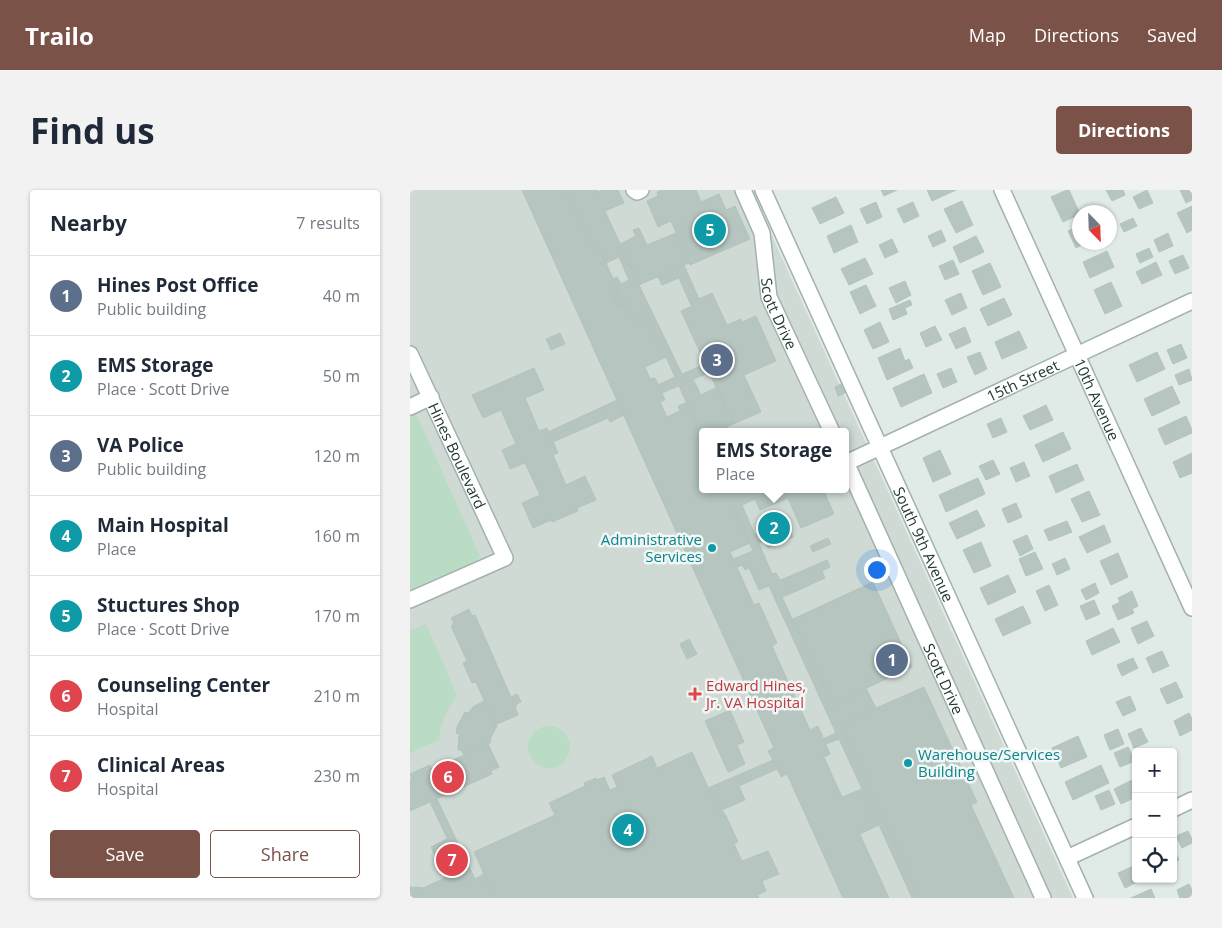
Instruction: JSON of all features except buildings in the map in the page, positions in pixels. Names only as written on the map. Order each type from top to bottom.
[{"type":"street","points":[[634,190],[637,192],[641,190]]},
{"type":"street","name":"Scott Drive","points":[[743,190],[762,233],[769,297],[830,428]]},
{"type":"street","name":"South 9th Avenue","points":[[763,190],[1085,898]]},
{"type":"street","name":"10th Avenue","points":[[1002,190],[1192,608]]},
{"type":"street","name":"15th Street","points":[[849,461],[1192,301]]},
{"type":"street","name":"Hines Boulevard","points":[[410,354],[505,558],[410,600]]},
{"type":"street","points":[[410,407],[431,397]]},
{"type":"street","name":"Scott Drive","points":[[849,469],[1043,898]]},
{"type":"street","points":[[1177,807],[1192,800]]},
{"type":"street","points":[[1067,858],[1132,828]]},
{"type":"shaded area","name":"Edward Hines, Jr. VA Hospital","points":[[410,190],[751,190],[1073,898],[410,898]]},
{"type":"green space","points":[[410,413],[415,414],[419,420],[480,556],[474,563],[410,592]]},
{"type":"green space","points":[[426,624],[457,695],[445,716],[439,740],[410,753],[410,631]]},
{"type":"green space","points":[[549,726],[564,732],[570,747],[564,762],[549,768],[534,762],[528,747],[534,732]]},
{"type":"place","name":"Stuctures Shop","points":[[710,230]]},
{"type":"place","name":"VA Police","points":[[717,360]]},
{"type":"place","name":"EMS Storage","points":[[774,528]]},
{"type":"place","name":"Administrative Services","points":[[712,548]]},
{"type":"place","name":"Hines Post Office","points":[[892,660]]},
{"type":"place","name":"Edward Hines, Jr. VA Hospital","points":[[695,694]]},
{"type":"place","name":"Warehouse/Services Building","points":[[908,763]]},
{"type":"place","name":"Counseling Center","points":[[448,777]]},
{"type":"place","name":"Main Hospital","points":[[628,830]]},
{"type":"place","name":"Clinical Areas","points":[[452,860]]}]
